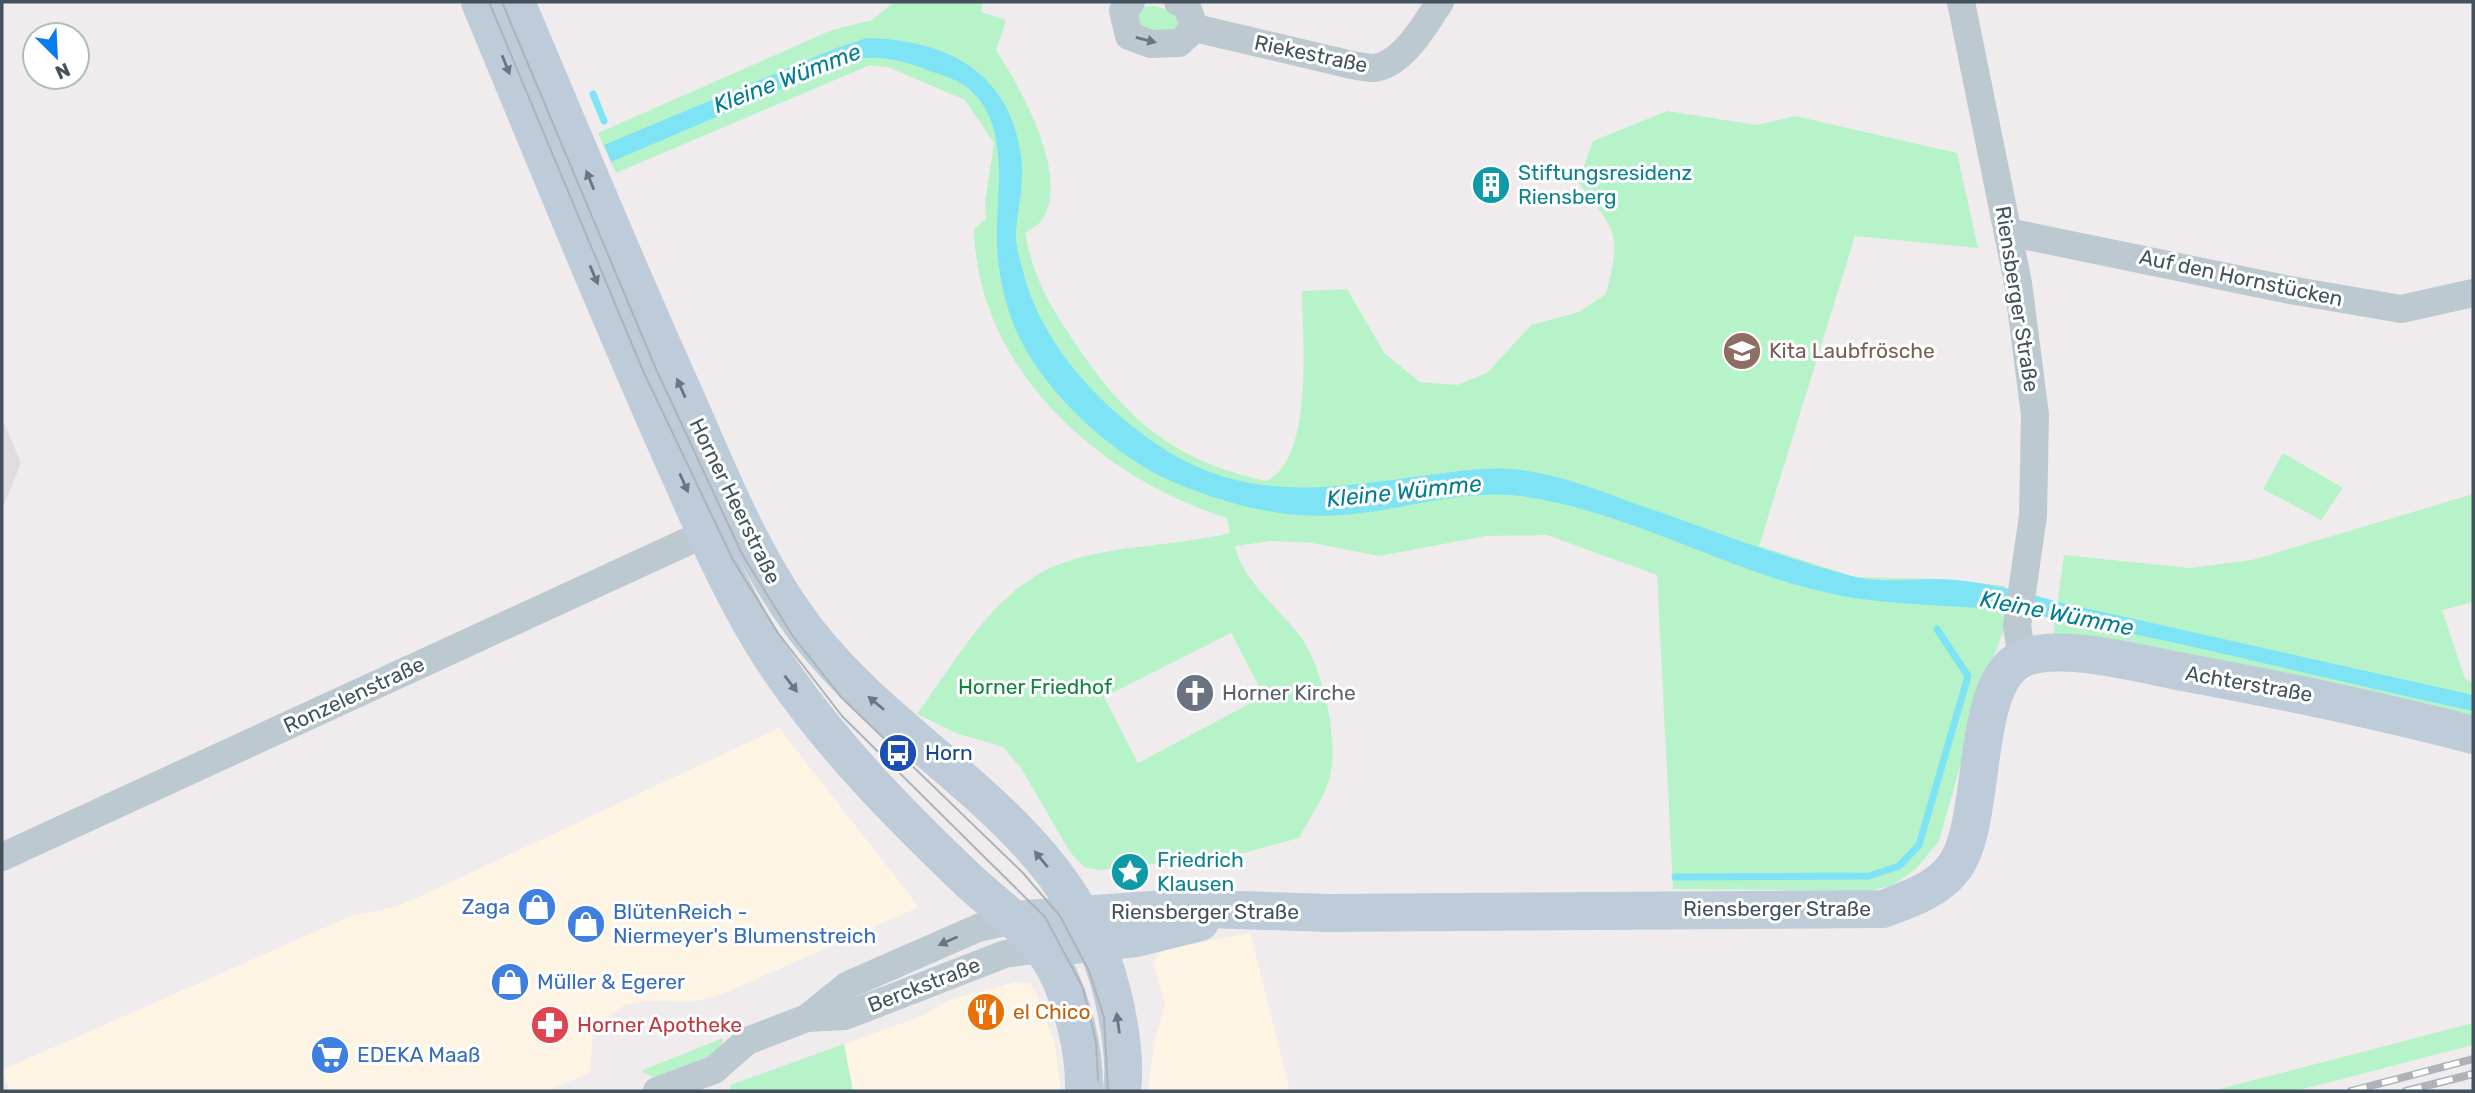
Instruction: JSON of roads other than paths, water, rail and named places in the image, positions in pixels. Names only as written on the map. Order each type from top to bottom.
[{"type":"main road","name":"Horner Heerstraße","points":[[480,2],[636,376],[706,533],[750,620],[782,674],[831,737],[965,877],[1013,920],[1054,967],[1068,1001],[1077,1036],[1084,1091]]},
{"type":"main road","name":"Horner Heerstraße","points":[[516,2],[622,257],[732,503],[769,576],[808,633],[837,667],[975,789],[1022,836],[1089,928],[1106,967],[1119,1023],[1122,1091]]},
{"type":"main road","name":"Riensberger Straße","points":[[1089,928],[1136,938],[1199,922],[1328,912],[1883,909],[1919,895],[1952,870],[1965,844],[1992,699],[2020,642]]},
{"type":"main road","name":"Achterstraße","points":[[2020,642],[2041,654],[2090,654],[2342,701],[2473,735]]},
{"type":"main road","points":[[1013,920],[1089,928]]},
{"type":"main road","points":[[1041,949],[1089,928]]},
{"type":"street","points":[[1131,2],[1123,11],[1129,36],[1151,44],[1179,43],[1195,28],[1186,5],[1178,2]]},
{"type":"street","name":"Riekestraße","points":[[1195,28],[1352,65],[1377,68],[1398,56],[1423,29],[1440,2]]},
{"type":"street","name":"Riensberger Straße","points":[[1961,2],[2008,232],[2028,345],[2035,415],[2033,516],[2022,587],[2020,642]]},
{"type":"street","name":"Auf den Hornstücken","points":[[2008,232],[2290,290],[2401,309],[2473,293]]},
{"type":"street","name":"Ronzelenstraße","points":[[2,857],[706,533]]},
{"type":"street","name":"Berckstraße","points":[[657,1091],[714,1070],[747,1041],[807,1018],[848,985],[978,928],[1013,920]]},
{"type":"street","name":"Berckstraße","points":[[807,1018],[845,1016],[1005,954],[1041,949]]},
{"type":"water","name":"Kleine Wümme","points":[[867,38],[897,40],[950,55],[973,68],[991,85],[1006,107],[1016,133],[1022,165],[1017,244],[1035,307],[1062,354],[1099,396],[1140,432],[1193,465],[1226,477],[1291,487],[1358,484],[1490,469],[1543,474],[1592,488],[1771,552],[1851,576],[1884,580],[1956,580],[2000,587],[2473,695],[2473,711],[2091,625],[2011,611],[1883,602],[1833,594],[1756,572],[1605,516],[1527,497],[1458,497],[1367,512],[1323,516],[1262,510],[1183,486],[1130,458],[1078,416],[1036,366],[1020,339],[1009,312],[998,262],[999,162],[996,141],[991,121],[982,104],[960,83],[912,64],[891,59],[849,60],[611,162],[604,145],[834,49]]},
{"type":"waterway","points":[[593,94],[604,121]]},
{"type":"waterway","points":[[1675,877],[1869,876],[1899,866],[1919,845],[1968,676],[1937,629]]},
{"type":"tram line","points":[[489,2],[644,373],[733,560],[778,633],[842,716],[1045,917],[1083,988],[1096,1042],[1098,1080]]},
{"type":"tram line","points":[[502,2],[656,369],[742,554],[792,635],[841,697],[1023,873],[1060,916],[1089,971],[1104,1017],[1108,1091]]},
{"type":"railway","points":[[2351,1091],[2473,1059]]},
{"type":"railway","points":[[2406,1091],[2473,1074]]},
{"type":"place","name":"Stiftungsresidenz Riensberg","points":[[1491,185]]},
{"type":"place","name":"Kita Laubfrösche","points":[[1742,351]]},
{"type":"place","name":"Horner Kirche","points":[[1195,693]]},
{"type":"place","name":"Horn","points":[[898,753]]},
{"type":"place","name":"Friedrich Klausen","points":[[1130,872]]},
{"type":"place","name":"Zaga","points":[[537,907]]},
{"type":"place","name":"BlütenReich - Niermeyer's Blumenstreich","points":[[586,924]]},
{"type":"place","name":"Müller & Egerer","points":[[510,982]]},
{"type":"place","name":"el Chico","points":[[986,1012]]},
{"type":"place","name":"Horner Apotheke","points":[[550,1025]]},
{"type":"place","name":"EDEKA Maaß","points":[[330,1055]]},
{"type":"park label","name":"Horner Friedhof","points":[[1035,687]]}]
